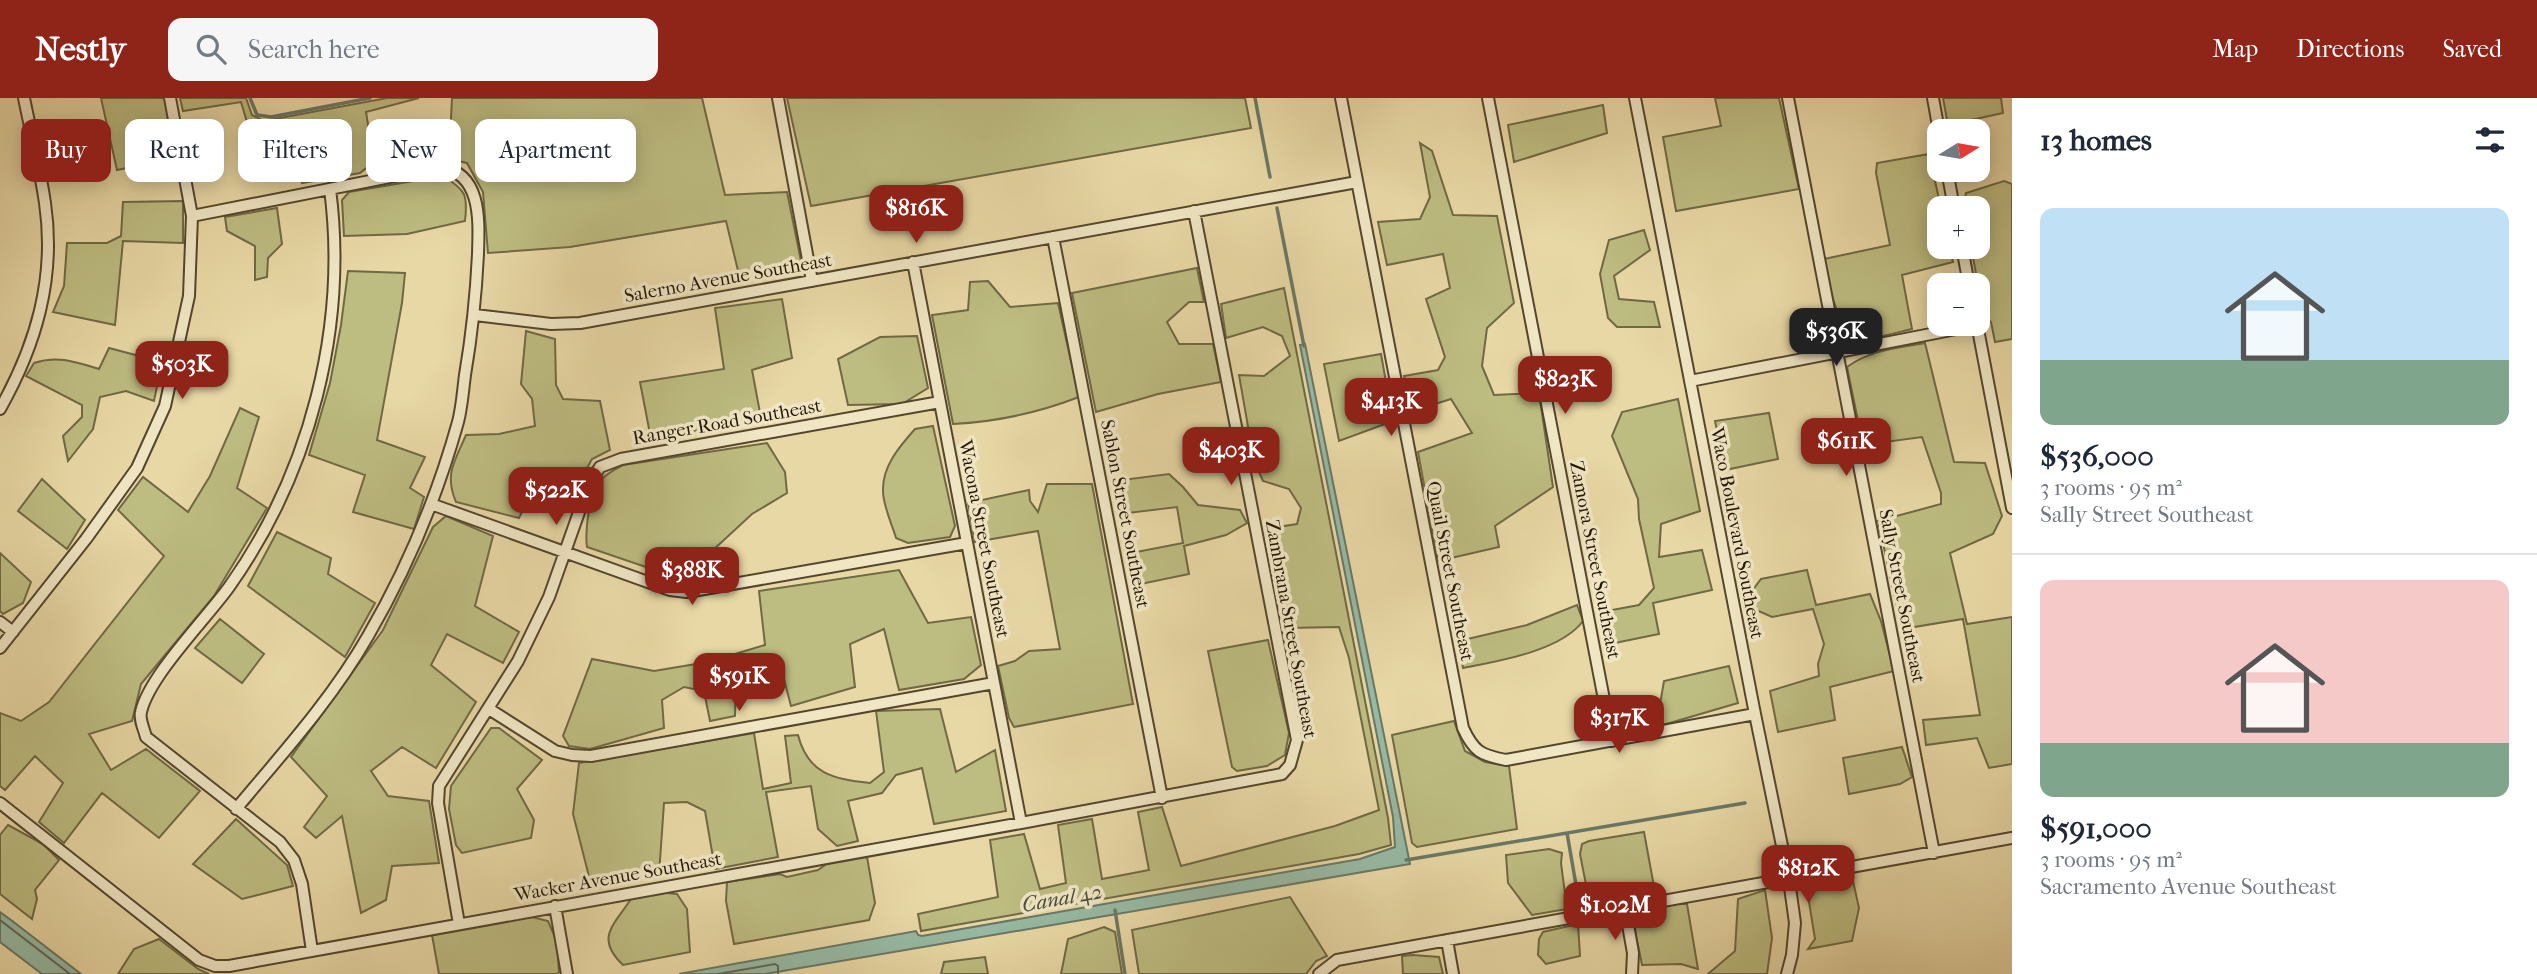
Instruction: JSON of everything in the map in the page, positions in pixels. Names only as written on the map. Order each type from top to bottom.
[{"type":"street","points":[[0,409],[20,374],[39,322],[46,279],[48,239],[45,204],[24,98]]},
{"type":"street","points":[[0,648],[86,540],[136,468],[165,406],[189,296],[192,216],[170,98]]},
{"type":"street","points":[[778,98],[812,281]]},
{"type":"street","name":"Quail Street Southeast","points":[[1341,98],[1463,728],[1471,744],[1484,755],[1506,760],[1612,741]]},
{"type":"street","name":"Zamora Street Southeast","points":[[1488,98],[1612,741]]},
{"type":"street","name":"Waco Boulevard Southeast","points":[[1635,98],[1789,880],[1794,923],[1792,955],[1787,974]]},
{"type":"street","name":"Sally Street Southeast","points":[[1788,98],[1934,853]]},
{"type":"street","points":[[1933,98],[1937,119]]},
{"type":"street","points":[[192,216],[441,167],[455,169],[463,175],[475,196],[479,229],[475,315],[458,420],[431,504],[407,564],[367,638],[323,702],[236,809]]},
{"type":"street","name":"Salerno Avenue Southeast","points":[[475,315],[551,324],[579,323],[1357,182]]},
{"type":"street","points":[[312,951],[302,884],[294,860],[280,842],[146,737],[139,714],[149,689],[229,587],[255,547],[286,487],[309,426],[332,311],[336,265],[335,222],[330,189]]},
{"type":"street","name":"Zambrana Street Southeast","points":[[1194,211],[1297,740],[1290,765]]},
{"type":"street","name":"Sablon Street Southeast","points":[[1053,237],[1162,797]]},
{"type":"street","name":"Wacona Street Southeast","points":[[913,262],[1021,823]]},
{"type":"street","points":[[1690,381],[1927,334]]},
{"type":"street","points":[[1979,336],[2012,508]]},
{"type":"street","name":"Ranger Road Southeast","points":[[459,924],[438,803],[439,786],[518,661],[549,597],[589,484],[600,467],[621,458],[940,402]]},
{"type":"street","points":[[431,504],[670,590],[687,592],[967,543]]},
{"type":"street","points":[[0,622],[13,632]]},
{"type":"street","points":[[489,709],[555,751],[591,756],[994,683]]},
{"type":"street","points":[[1612,741],[1755,714]]},
{"type":"street","name":"Wacker Avenue Southeast","points":[[0,803],[199,960],[215,966],[229,966],[1267,778],[1282,774],[1290,765]]},
{"type":"street","points":[[1319,974],[1337,960],[2012,838]]},
{"type":"street","points":[[555,906],[567,974]]},
{"type":"street","points":[[1625,908],[1633,953],[1632,974]]},
{"type":"street","points":[[1447,940],[1453,974]]},
{"type":"shaded area","points":[[101,98],[165,98],[168,119],[125,119],[125,168],[117,170],[111,143],[111,119],[106,119]]},
{"type":"shaded area","points":[[180,98],[246,98],[252,115],[260,119],[246,119],[241,102],[183,111]]},
{"type":"shaded area","points":[[387,98],[419,98],[366,112],[366,168],[352,174],[352,119],[275,119]]},
{"type":"shaded area","points":[[452,98],[702,98],[725,195],[787,192],[801,261],[784,274],[740,279],[726,221],[570,247],[488,253],[483,192],[477,182],[636,182],[636,119],[475,119],[475,178],[467,163],[461,162],[461,119],[451,119]]},
{"type":"shaded area","points":[[787,98],[1245,98],[1251,128],[811,206]]},
{"type":"shaded area","points":[[1715,98],[1779,98],[1799,189],[1676,211],[1663,137],[1721,126]]},
{"type":"shaded area","points":[[1943,98],[2001,98],[2003,113],[1976,119],[1947,119]]},
{"type":"shaded area","points":[[1603,105],[1607,133],[1514,162],[1508,125]]},
{"type":"shaded area","points":[[1420,143],[1432,151],[1453,215],[1497,216],[1514,303],[1487,328],[1482,366],[1494,395],[1539,393],[1553,487],[1495,526],[1499,547],[1438,561],[1418,452],[1472,433],[1451,399],[1413,411],[1404,376],[1438,370],[1445,357],[1426,299],[1450,288],[1443,254],[1387,265],[1378,222],[1420,219],[1430,197]]},
{"type":"shaded area","points":[[1927,154],[1927,182],[1935,182],[1938,196],[1927,196],[1927,259],[1952,259],[1953,262],[1902,275],[1912,329],[1869,338],[1858,336],[1842,320],[1828,281],[1824,259],[1890,245],[1876,173],[1877,163]]},
{"type":"shaded area","points":[[2004,181],[2012,184],[2012,339],[1995,342],[1990,321],[1990,273],[1976,273],[1973,259],[1990,259],[1990,196],[1965,196],[1966,193]]},
{"type":"shaded area","points":[[408,182],[452,182],[464,194],[465,221],[407,234],[344,236],[342,200],[349,192]]},
{"type":"shaded area","points":[[183,201],[183,243],[123,241],[115,325],[53,312],[64,286],[67,243],[107,243],[121,236],[123,202]]},
{"type":"shaded area","points":[[277,208],[282,244],[268,258],[267,277],[255,280],[255,246],[227,231],[225,217]]},
{"type":"shaded area","points":[[1644,230],[1650,250],[1614,276],[1619,299],[1654,302],[1660,327],[1617,327],[1608,318],[1600,274],[1609,240]]},
{"type":"shaded area","points":[[1197,268],[1204,302],[1189,302],[1167,322],[1179,344],[1213,344],[1221,382],[1158,394],[1096,412],[1072,293]]},
{"type":"shaded area","points":[[348,271],[405,273],[377,440],[425,457],[410,488],[424,497],[414,529],[353,512],[365,475],[309,455],[330,383]]},
{"type":"shaded area","points":[[988,281],[1010,307],[1058,303],[1079,397],[1017,415],[953,424],[932,315],[968,310],[970,282]]},
{"type":"shaded area","points":[[1284,288],[1388,818],[1391,845],[1359,854],[921,931],[918,914],[998,897],[990,840],[1024,834],[1040,889],[1066,883],[1058,825],[1092,819],[1102,879],[1149,870],[1138,812],[1162,807],[1181,866],[1335,826],[1379,810],[1349,658],[1339,627],[1287,628],[1276,557],[1268,537],[1271,528],[1297,524],[1301,508],[1289,489],[1263,481],[1254,461],[1239,375],[1264,376],[1290,356],[1282,336],[1263,327],[1226,338],[1221,304]]},
{"type":"shaded area","points":[[782,299],[792,358],[752,370],[761,418],[651,439],[640,382],[724,369],[715,308]]},
{"type":"shaded area","points":[[526,331],[555,339],[556,385],[563,399],[600,401],[610,450],[592,459],[572,495],[538,479],[519,518],[456,502],[451,475],[466,435],[499,434],[535,426],[532,399],[521,384]]},
{"type":"shaded area","points":[[917,336],[928,388],[902,404],[848,405],[838,359],[880,337]]},
{"type":"shaded area","points":[[1925,343],[1954,462],[1985,463],[2002,516],[1993,534],[1950,553],[1967,624],[2012,617],[2012,764],[1989,768],[1977,738],[1926,745],[1923,720],[1980,715],[1963,619],[1902,629],[1878,521],[1941,504],[1941,493],[1922,437],[1863,445],[1847,367],[1874,353]]},
{"type":"shaded area","points":[[109,348],[162,362],[154,401],[126,391],[100,397],[93,429],[68,461],[63,436],[82,417],[82,405],[26,376],[34,363],[51,360],[67,360],[99,369]]},
{"type":"shaded area","points":[[1381,354],[1393,421],[1339,441],[1324,364]]},
{"type":"shaded area","points":[[1678,399],[1700,511],[1661,524],[1659,557],[1702,550],[1712,590],[1653,603],[1659,634],[1605,645],[1601,612],[1639,605],[1654,588],[1639,519],[1638,499],[1612,436],[1622,412]]},
{"type":"shaded area","points":[[240,408],[259,417],[237,488],[267,508],[214,596],[141,684],[132,721],[89,734],[111,770],[146,749],[200,791],[159,838],[102,793],[64,843],[39,822],[63,783],[35,756],[5,790],[0,786],[0,713],[21,721],[49,702],[164,556],[118,510],[143,477],[188,512],[210,476]]},
{"type":"shaded area","points":[[1769,413],[1778,459],[1725,470],[1715,421]]},
{"type":"shaded area","points":[[933,426],[955,526],[950,537],[908,543],[896,538],[884,503],[883,482],[893,457],[915,429]]},
{"type":"shaded area","points":[[767,443],[785,472],[787,493],[752,514],[712,551],[710,578],[693,583],[587,547],[591,498],[601,479],[615,469],[623,465]]},
{"type":"shaded area","points":[[1169,474],[1198,505],[1240,510],[1247,523],[1226,535],[1184,546],[1189,574],[1136,585],[1126,554],[1183,543],[1177,507],[1120,514],[1114,481]]},
{"type":"shaded area","points":[[42,479],[85,520],[67,549],[18,511]]},
{"type":"shaded area","points":[[1047,484],[1092,484],[1133,704],[1014,727],[1009,718],[998,666],[1015,661],[1029,651],[1060,649],[1038,531],[975,542],[968,503],[1029,490],[1030,501],[1038,512]]},
{"type":"shaded area","points":[[446,516],[493,536],[475,606],[519,632],[503,663],[447,634],[431,665],[476,702],[436,768],[402,747],[371,771],[388,796],[429,801],[439,863],[392,866],[386,900],[361,913],[342,816],[316,838],[304,827],[327,796],[291,757],[383,630],[433,527]]},
{"type":"shaded area","points":[[277,532],[331,558],[328,574],[375,603],[345,657],[248,586]]},
{"type":"shaded area","points":[[0,553],[31,582],[23,603],[3,614],[0,611]]},
{"type":"shaded area","points":[[899,570],[928,623],[971,617],[981,665],[964,679],[899,690],[884,629],[850,644],[855,687],[791,706],[779,660],[736,683],[735,716],[710,721],[704,691],[684,687],[662,700],[664,728],[590,749],[569,746],[563,736],[592,659],[654,671],[708,662],[765,645],[759,591]]},
{"type":"shaded area","points":[[1807,570],[1816,605],[1870,594],[1881,621],[1894,671],[1830,687],[1835,720],[1778,732],[1770,691],[1819,676],[1818,664],[1824,644],[1813,609],[1772,617],[1754,609],[1752,591],[1761,579]]},
{"type":"shaded area","points":[[1577,605],[1583,621],[1560,640],[1528,653],[1463,668],[1459,641],[1527,625]]},
{"type":"shaded area","points":[[220,619],[264,654],[242,683],[195,648]]},
{"type":"shaded area","points":[[1268,640],[1289,733],[1285,755],[1267,766],[1237,771],[1232,767],[1208,651]]},
{"type":"shaded area","points":[[1729,666],[1738,703],[1656,727],[1664,681]]},
{"type":"shaded area","points":[[940,709],[956,772],[995,750],[1006,811],[934,824],[922,768],[896,775],[882,793],[848,801],[858,841],[837,846],[818,829],[811,786],[766,792],[778,857],[715,869],[705,811],[687,802],[664,803],[659,875],[592,888],[573,814],[579,763],[754,733],[763,789],[791,783],[785,736],[798,735],[808,758],[824,772],[870,783],[884,772],[876,711]]},
{"type":"shaded area","points":[[1454,721],[1465,751],[1485,762],[1509,766],[1517,829],[1417,847],[1412,843],[1392,735]]},
{"type":"shaded area","points":[[491,728],[499,728],[542,760],[517,789],[534,820],[531,838],[462,853],[456,845],[449,809],[451,786]]},
{"type":"shaded area","points":[[1902,747],[1912,777],[1900,784],[1849,794],[1843,758]]},
{"type":"shaded area","points":[[236,819],[287,865],[293,886],[242,899],[193,864]]},
{"type":"shaded area","points":[[8,825],[43,844],[59,860],[35,890],[37,899],[32,919],[0,894],[0,835]]},
{"type":"shaded area","points":[[1644,832],[1655,892],[1634,898],[1589,900],[1580,854],[1582,844]]},
{"type":"shaded area","points":[[1549,849],[1562,853],[1567,909],[1532,915],[1508,883],[1506,855]]},
{"type":"shaded area","points":[[867,857],[875,903],[869,920],[734,944],[726,901],[727,882],[780,874],[787,877],[818,870],[832,860]]},
{"type":"shaded area","points":[[1851,872],[1859,908],[1852,941],[1808,949],[1815,939],[1809,902],[1815,880]]},
{"type":"shaded area","points":[[1765,890],[1772,938],[1767,974],[1708,974],[1735,951],[1738,899]]},
{"type":"shaded area","points":[[656,892],[677,894],[687,909],[690,952],[623,965],[615,956],[608,939],[613,925],[631,899]]},
{"type":"shaded area","points":[[1290,897],[1327,956],[1316,961],[1306,974],[1139,974],[1132,930]]},
{"type":"shaded area","points":[[1687,904],[1698,969],[1681,964],[1642,965],[1636,936],[1636,919],[1647,910]]},
{"type":"shaded area","points":[[532,917],[548,921],[557,942],[557,974],[439,974],[432,935]]},
{"type":"shaded area","points":[[1578,924],[1580,956],[1546,964],[1538,955],[1539,939],[1543,932]]},
{"type":"shaded area","points":[[1104,927],[1115,932],[1122,974],[1061,974],[1068,939]]},
{"type":"shaded area","points":[[159,939],[198,969],[209,974],[118,974],[134,949]]},
{"type":"shaded area","points":[[1402,956],[1439,957],[1443,974],[1403,974]]},
{"type":"shaded area","points":[[985,957],[988,974],[941,974],[944,962]]},
{"type":"water","points":[[1305,344],[1410,864],[765,974],[679,974],[916,931],[922,936],[1360,859],[1395,847],[1393,817],[1300,345]]},
{"type":"water","points":[[0,912],[81,974],[42,974],[0,942]]},
{"type":"waterway","points":[[250,98],[257,115],[271,117],[370,98]]},
{"type":"waterway","points":[[1255,98],[1270,177]]},
{"type":"waterway","points":[[1277,208],[1304,346]]},
{"type":"waterway","points":[[1406,860],[1745,803]]},
{"type":"waterway","points":[[1567,833],[1579,902]]},
{"type":"waterway","points":[[1115,910],[1125,974]]},
{"type":"water label","name":"Canal 42","points":[[1062,898]]}]
